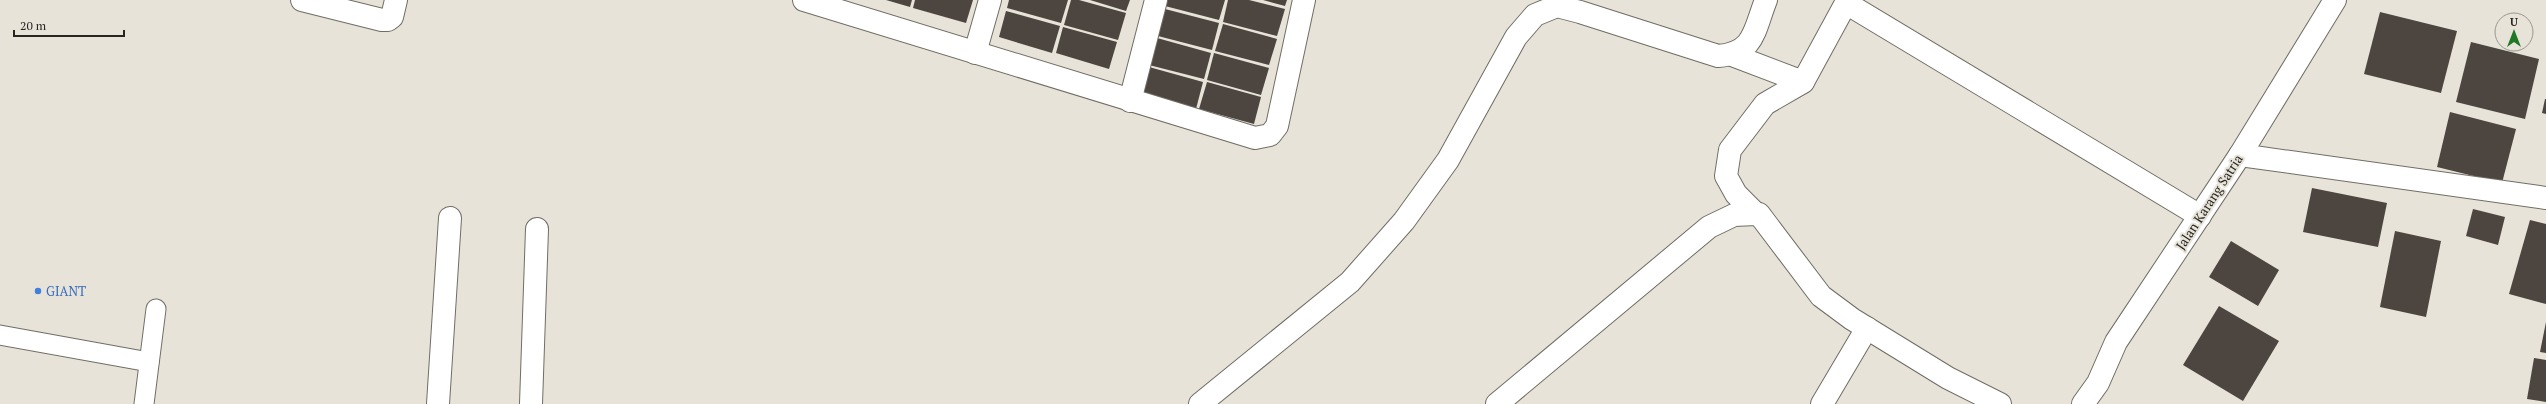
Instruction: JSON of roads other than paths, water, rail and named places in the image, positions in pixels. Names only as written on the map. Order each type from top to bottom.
[{"type":"street","points":[[302,0],[382,20],[388,20],[392,17],[396,0]]},
{"type":"street","points":[[804,0],[838,5],[975,53],[1255,138],[1270,135],[1277,126],[1304,0]]},
{"type":"street","points":[[975,53],[990,0]]},
{"type":"street","points":[[1130,101],[1156,0]]},
{"type":"street","points":[[1732,55],[1747,46],[1766,0]]},
{"type":"street","name":"Jalan Karang Satria","points":[[2083,404],[2098,383],[2116,342],[2240,155],[2335,0]]},
{"type":"street","points":[[2000,404],[1948,378],[1867,328],[1821,296],[1759,214],[1756,214],[1736,194],[1726,176],[1730,150],[1765,104],[1803,82],[1846,1],[2200,216]]},
{"type":"street","points":[[1200,404],[1350,282],[1404,221],[1448,160],[1516,37],[1535,15],[1557,6],[1580,12],[1697,51],[1718,56],[1732,55],[1803,82]]},
{"type":"street","points":[[2240,155],[2546,198]]},
{"type":"street","points":[[1497,404],[1709,226],[1734,215],[1756,214]]},
{"type":"street","points":[[438,404],[450,218]]},
{"type":"street","points":[[530,404],[537,229]]},
{"type":"street","points":[[1822,404],[1867,328]]},
{"type":"lane","points":[[144,404],[156,309]]},
{"type":"lane","points":[[0,335],[149,362]]},
{"type":"place","name":"GIANT","points":[[38,291]]}]
